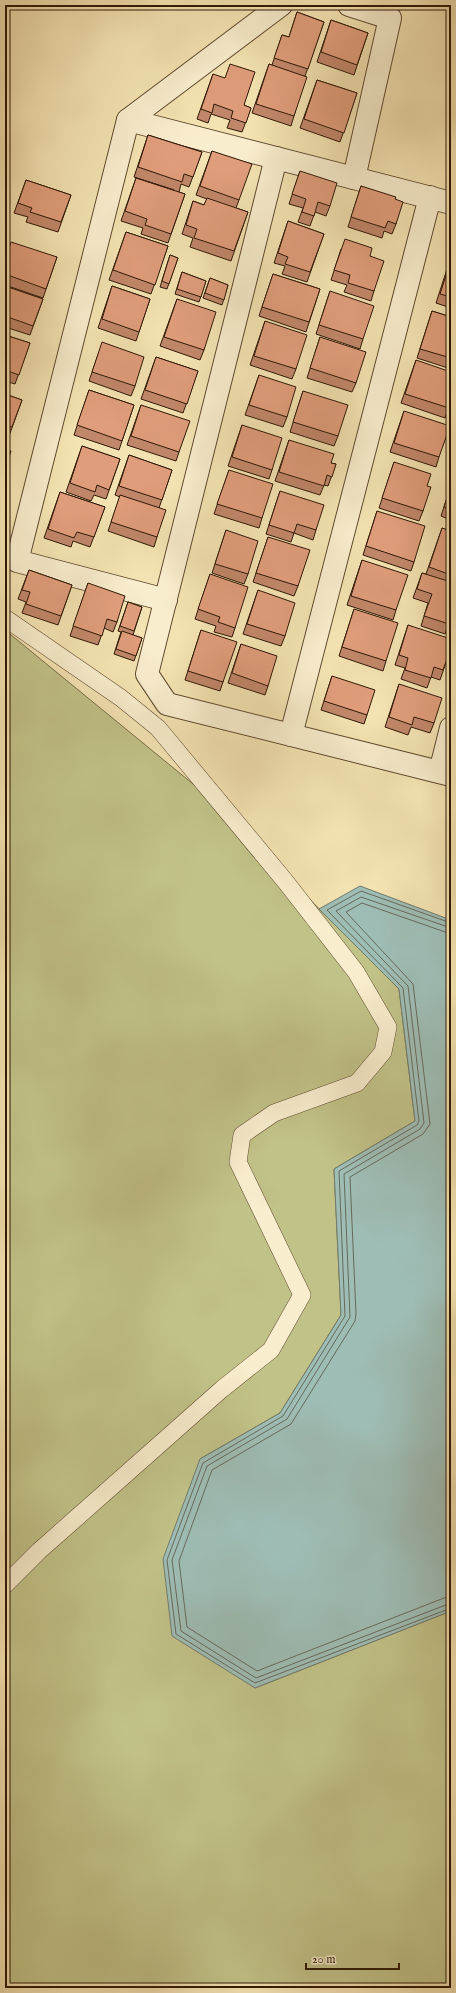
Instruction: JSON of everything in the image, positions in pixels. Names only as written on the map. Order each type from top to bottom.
[{"type":"street","points":[[166,600],[17,561],[128,120],[281,5]]},
{"type":"street","points":[[349,5],[390,18],[354,178]]},
{"type":"street","points":[[128,120],[451,203]]},
{"type":"street","points":[[276,158],[147,674],[167,704],[445,773],[451,728]]},
{"type":"street","points":[[290,735],[430,197]]},
{"type":"lane","points":[[5,618],[121,698],[158,728],[280,874],[356,972],[388,1027],[383,1052],[357,1083],[274,1113],[242,1135],[238,1162],[302,1295],[271,1350],[222,1389],[163,1441],[39,1551],[5,1585]]},
{"type":"green space","points":[[5,630],[204,793],[399,989],[415,1121],[334,1169],[341,1315],[280,1413],[200,1459],[255,1688],[451,1611],[451,1988],[5,1988]]},
{"type":"water","points":[[360,886],[451,920],[451,1611],[255,1688],[172,1636],[163,1559],[200,1459],[280,1413],[341,1315],[334,1169],[415,1121],[399,989],[319,909]]},
{"type":"building","points":[[297,12],[324,22],[308,69],[274,58],[282,35],[289,37]]},
{"type":"building","points":[[331,20],[368,33],[357,65],[321,52]]},
{"type":"building","points":[[230,64],[255,72],[244,105],[251,108],[246,123],[231,118],[233,111],[214,104],[212,113],[201,109],[213,74],[225,78]]},
{"type":"building","points":[[269,64],[307,77],[294,116],[256,104]]},
{"type":"building","points":[[317,80],[357,93],[344,133],[304,119]]},
{"type":"building","points":[[148,135],[202,152],[193,177],[184,174],[182,182],[138,167]]},
{"type":"building","points":[[212,151],[252,164],[239,200],[200,186]]},
{"type":"building","points":[[300,171],[337,183],[330,206],[318,202],[314,216],[302,212],[306,199],[292,194]]},
{"type":"building","points":[[136,178],[185,194],[171,234],[145,225],[147,219],[125,211]]},
{"type":"building","points":[[26,180],[71,195],[61,222],[30,212],[32,208],[18,203]]},
{"type":"building","points":[[361,186],[396,197],[395,199],[403,202],[396,224],[388,221],[385,228],[351,217]]},
{"type":"building","points":[[207,198],[248,212],[234,251],[194,238],[197,229],[186,225],[193,201],[204,205]]},
{"type":"building","points":[[288,221],[324,234],[310,272],[285,264],[288,257],[278,253]]},
{"type":"building","points":[[126,232],[168,246],[155,285],[113,270]]},
{"type":"building","points":[[345,239],[372,248],[370,256],[384,261],[374,291],[348,283],[350,275],[334,270]]},
{"type":"building","points":[[11,242],[57,257],[46,289],[5,274],[5,259]]},
{"type":"building","points":[[170,255],[178,258],[169,284],[162,281]]},
{"type":"building","points":[[451,260],[451,297],[440,294]]},
{"type":"building","points":[[182,272],[206,281],[201,297],[177,289]]},
{"type":"building","points":[[273,274],[320,289],[309,322],[262,307]]},
{"type":"building","points":[[210,278],[228,285],[224,300],[205,293]]},
{"type":"building","points":[[5,286],[43,299],[33,326],[5,316]]},
{"type":"building","points":[[112,286],[150,299],[139,332],[102,319]]},
{"type":"building","points":[[330,291],[374,306],[363,339],[319,325]]},
{"type":"building","points":[[177,299],[216,312],[204,350],[164,337]]},
{"type":"building","points":[[432,311],[451,317],[451,358],[420,349]]},
{"type":"building","points":[[265,321],[307,335],[296,369],[254,356]]},
{"type":"building","points":[[5,335],[30,343],[19,375],[5,370]]},
{"type":"building","points":[[320,337],[366,352],[356,383],[310,368]]},
{"type":"building","points":[[102,342],[144,357],[135,386],[92,372]]},
{"type":"building","points":[[156,357],[198,371],[187,404],[145,390]]},
{"type":"building","points":[[416,360],[451,372],[451,401],[449,408],[405,394]]},
{"type":"building","points":[[259,375],[296,387],[287,417],[249,405]]},
{"type":"building","points":[[89,390],[134,405],[122,441],[77,425]]},
{"type":"building","points":[[303,391],[348,405],[338,436],[293,422]]},
{"type":"building","points":[[5,394],[22,400],[12,427],[5,425]]},
{"type":"building","points":[[141,405],[190,421],[179,452],[131,436]]},
{"type":"building","points":[[404,411],[450,426],[439,457],[394,443]]},
{"type":"building","points":[[242,425],[282,438],[272,470],[232,457]]},
{"type":"building","points":[[289,440],[334,454],[331,463],[336,464],[332,477],[327,475],[324,486],[279,472]]},
{"type":"building","points":[[82,446],[120,459],[109,490],[97,485],[95,492],[70,483]]},
{"type":"building","points":[[5,449],[11,451],[5,470]]},
{"type":"building","points":[[129,455],[172,470],[162,500],[119,486]]},
{"type":"building","points":[[394,462],[431,474],[427,486],[431,487],[423,511],[382,498]]},
{"type":"building","points":[[229,470],[273,484],[262,518],[217,504]]},
{"type":"building","points":[[451,486],[451,509],[444,507]]},
{"type":"building","points":[[280,491],[324,505],[316,530],[297,524],[294,533],[269,525]]},
{"type":"building","points":[[60,492],[105,507],[94,537],[77,532],[74,538],[48,529]]},
{"type":"building","points":[[120,495],[166,510],[157,537],[111,522]]},
{"type":"building","points":[[377,511],[425,526],[414,562],[366,546]]},
{"type":"building","points":[[442,528],[451,531],[451,575],[429,567]]},
{"type":"building","points":[[226,530],[258,541],[248,574],[215,564]]},
{"type":"building","points":[[268,537],[310,550],[298,586],[256,573]]},
{"type":"building","points":[[362,560],[408,575],[396,610],[351,596]]},
{"type":"building","points":[[29,570],[72,585],[61,616],[26,604],[30,592],[22,590]]},
{"type":"building","points":[[422,573],[451,582],[451,618],[449,624],[424,616],[432,594],[417,589]]},
{"type":"building","points":[[210,574],[248,587],[235,628],[218,622],[220,617],[198,609]]},
{"type":"building","points":[[88,583],[125,596],[117,622],[107,619],[102,636],[73,626]]},
{"type":"building","points":[[258,590],[295,603],[285,636],[247,624]]},
{"type":"building","points":[[128,602],[142,607],[134,631],[120,626]]},
{"type":"building","points":[[354,609],[398,623],[386,661],[342,647]]},
{"type":"building","points":[[408,625],[451,639],[451,648],[443,670],[434,667],[431,678],[405,670],[408,658],[399,655]]},
{"type":"building","points":[[201,630],[237,642],[223,682],[188,671]]},
{"type":"building","points":[[122,631],[142,638],[136,656],[116,649]]},
{"type":"building","points":[[241,644],[277,656],[268,686],[232,673]]},
{"type":"building","points":[[332,676],[375,690],[367,715],[324,701]]},
{"type":"building","points":[[399,684],[442,698],[434,723],[414,717],[412,725],[389,717]]}]
